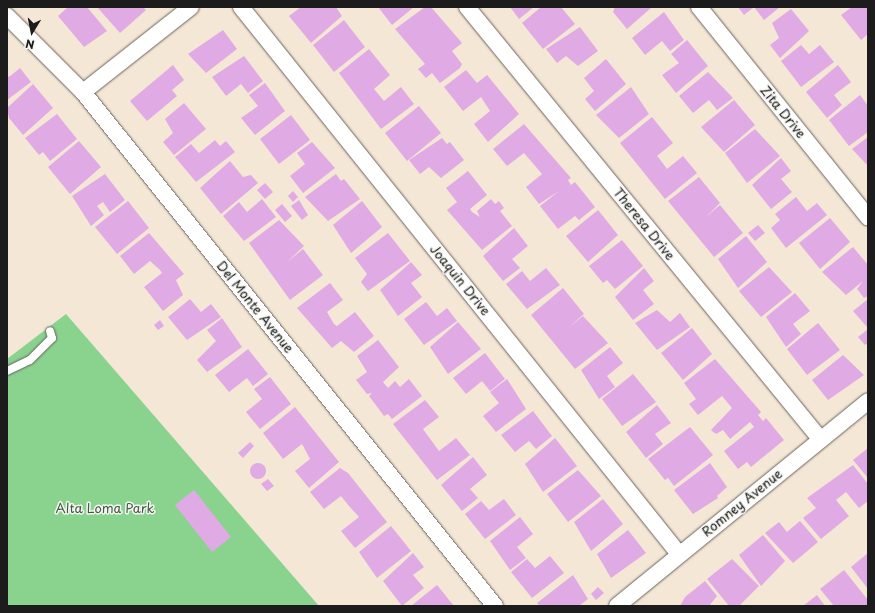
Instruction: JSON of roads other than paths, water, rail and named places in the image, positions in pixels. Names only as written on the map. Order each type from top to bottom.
[{"type":"street","points":[[82,92],[191,7]]},
{"type":"street","name":"Joaquin Drive","points":[[241,7],[679,554]]},
{"type":"street","name":"Theresa Drive","points":[[467,7],[821,440]]},
{"type":"street","name":"Zita Drive","points":[[699,7],[868,217]]},
{"type":"street","name":"Del Monte Avenue","points":[[7,16],[82,92],[495,606]]},
{"type":"street","name":"Romney Avenue","points":[[616,606],[868,401]]},
{"type":"lane","points":[[7,371],[30,360],[52,338],[50,331]]},
{"type":"park label","name":"Alta Loma Park","points":[[105,508]]}]
